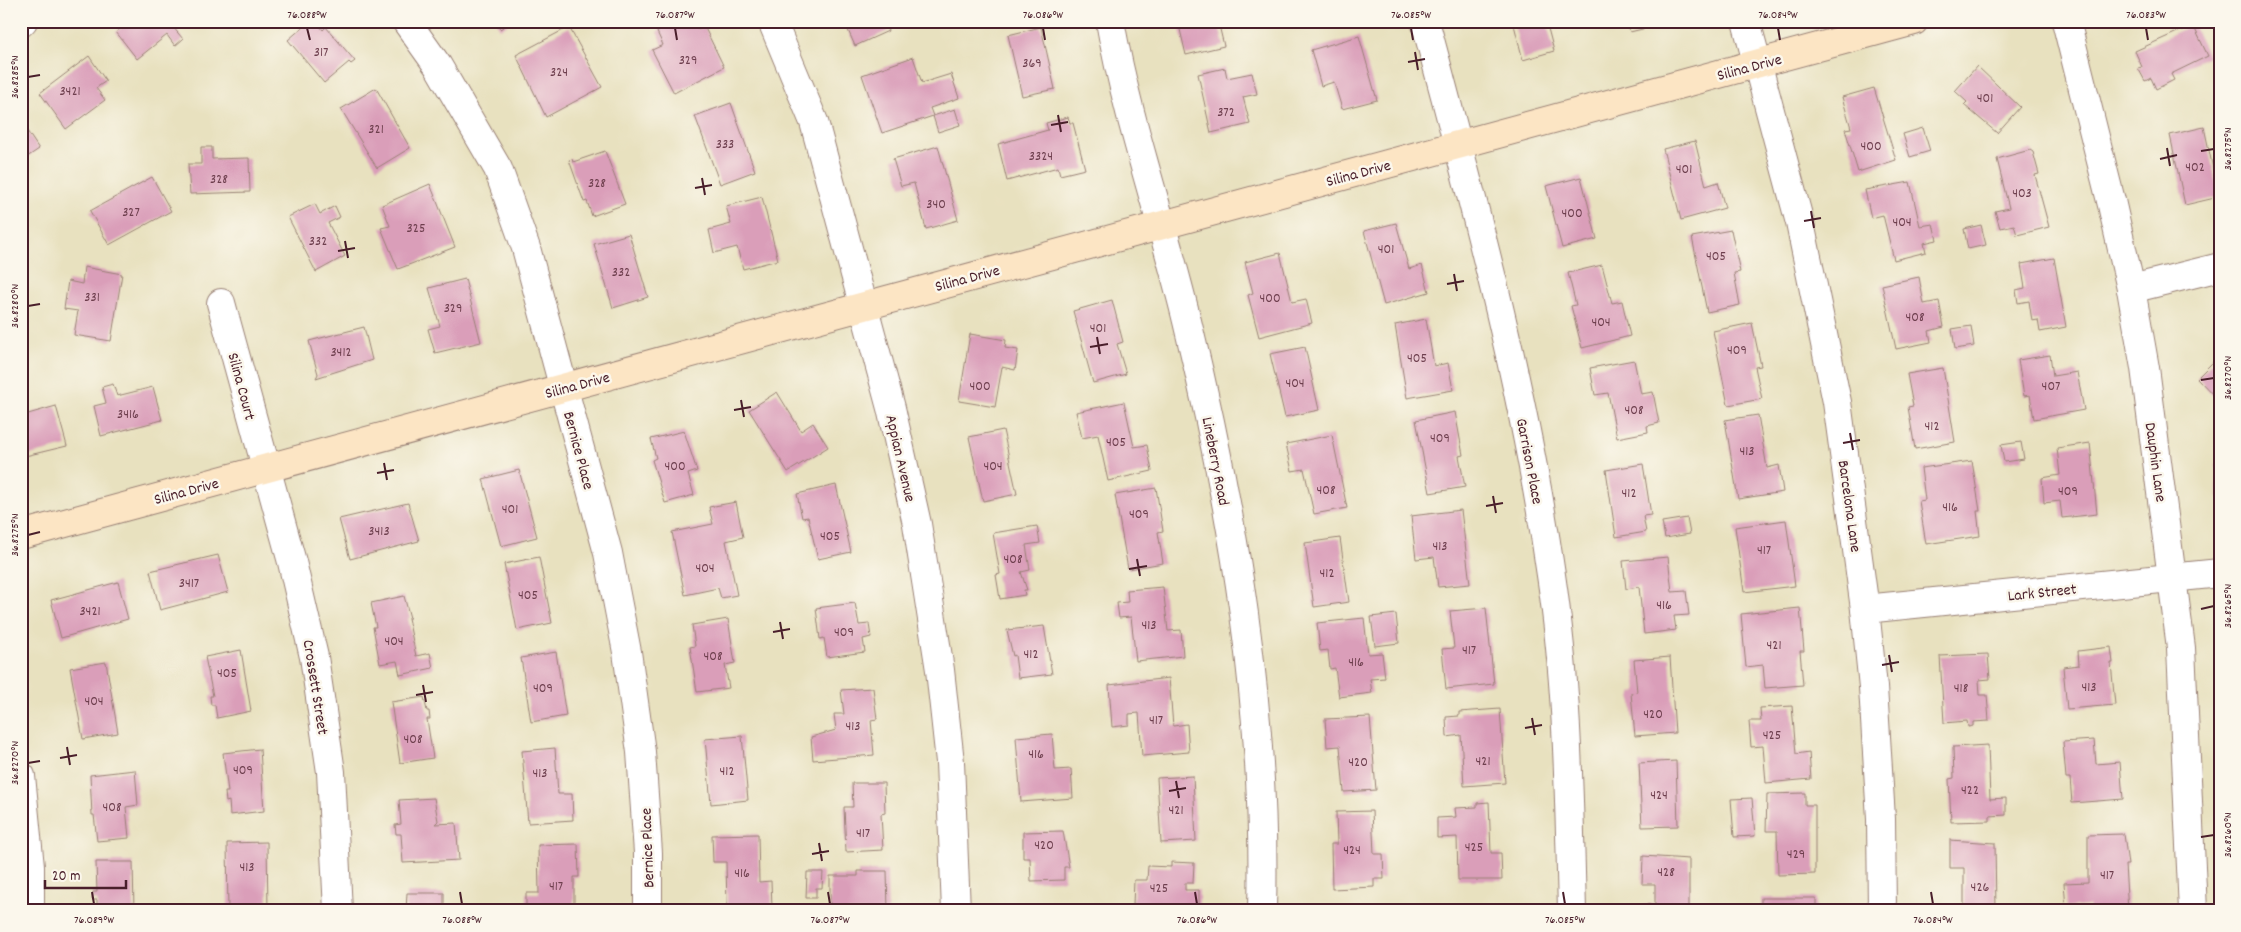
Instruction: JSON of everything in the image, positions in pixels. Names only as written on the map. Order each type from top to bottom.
[{"type":"street","name":"Bernice Place","points":[[406,21],[438,66],[498,168],[526,248],[608,553],[628,652],[641,752],[648,853],[648,911]]},
{"type":"street","name":"Appian Avenue","points":[[772,21],[814,122],[891,408],[917,524],[939,661],[950,762],[956,911]]},
{"type":"street","name":"Lineberry Road","points":[[1110,21],[1120,76],[1187,321],[1221,473],[1251,661],[1260,754],[1264,849],[1262,911]]},
{"type":"street","name":"Garrison Place","points":[[1425,21],[1505,326],[1536,478],[1552,577],[1566,702],[1572,911]]},
{"type":"street","name":"Barcelona Lane","points":[[1746,21],[1800,223],[1837,402],[1865,609],[1873,687],[1881,819],[1882,911]]},
{"type":"street","name":"Silina Drive","points":[[21,535],[1914,21]]},
{"type":"street","name":"Dauphin Lane","points":[[2066,21],[2112,205],[2131,289],[2145,368],[2181,648],[2193,911]]},
{"type":"street","points":[[2131,289],[2220,267]]},
{"type":"street","name":"Silina Court","points":[[221,303],[265,468]]},
{"type":"street","name":"Crossett Street","points":[[265,468],[292,562],[314,657],[331,772],[338,911]]},
{"type":"street","name":"Lark Street","points":[[1865,609],[2220,573]]},
{"type":"street","points":[[21,776],[30,911]]},
{"type":"building","points":[[130,21],[168,21],[183,39],[175,46],[167,35],[137,59],[116,32]]},
{"type":"building","points":[[310,21],[316,21],[323,30],[326,27],[355,61],[351,64],[349,62],[324,83],[288,40]]},
{"type":"building","points":[[495,21],[512,21],[500,29]]},
{"type":"building","points":[[656,21],[694,21],[698,29],[704,26],[724,67],[674,93],[652,50],[663,45],[657,32],[660,30]]},
{"type":"building","points":[[844,21],[884,21],[888,31],[855,46]]},
{"type":"building","points":[[1178,21],[1218,21],[1224,46],[1186,55]]},
{"type":"building","points":[[1513,21],[1546,21],[1554,51],[1523,60]]},
{"type":"building","points":[[1627,21],[1671,21],[1671,22],[1630,32]]},
{"type":"building","points":[[2193,25],[2208,56],[2171,74],[2174,80],[2156,89],[2151,78],[2145,81],[2138,68],[2142,67],[2135,51]]},
{"type":"building","points":[[569,27],[602,87],[546,117],[516,55]]},
{"type":"building","points":[[1041,27],[1055,89],[1022,96],[1008,35]]},
{"type":"building","points":[[1359,36],[1377,100],[1342,109],[1334,82],[1321,86],[1311,50]]},
{"type":"building","points":[[89,56],[106,81],[96,88],[105,100],[66,129],[40,93]]},
{"type":"building","points":[[913,57],[922,83],[951,74],[959,98],[930,108],[933,116],[882,133],[862,75]]},
{"type":"building","points":[[1977,66],[2020,107],[1997,133],[1964,105],[1967,102],[1955,91]]},
{"type":"building","points":[[1225,68],[1227,78],[1252,73],[1257,94],[1243,97],[1250,124],[1211,133],[1198,74]]},
{"type":"building","points":[[376,88],[410,148],[377,168],[341,109]]},
{"type":"building","points":[[1874,88],[1896,160],[1858,172],[1845,129],[1851,128],[1842,97]]},
{"type":"building","points":[[731,103],[755,171],[720,184],[695,116]]},
{"type":"building","points":[[955,109],[960,125],[938,132],[933,116]]},
{"type":"building","points":[[1068,117],[1070,123],[1073,123],[1085,169],[1060,175],[1058,167],[1007,181],[998,144],[1048,130],[1046,123]]},
{"type":"building","points":[[21,122],[39,149],[21,161]]},
{"type":"building","points":[[2204,127],[2219,197],[2185,205],[2170,135]]},
{"type":"building","points":[[1923,128],[1930,151],[1910,157],[1903,134]]},
{"type":"building","points":[[1695,141],[1706,186],[1718,182],[1725,208],[1681,220],[1663,149]]},
{"type":"building","points":[[938,146],[958,220],[926,229],[914,183],[901,186],[893,159]]},
{"type":"building","points":[[201,147],[212,147],[212,159],[249,158],[250,192],[190,194],[188,164],[201,164]]},
{"type":"building","points":[[2030,150],[2033,152],[2039,174],[2035,175],[2049,227],[2017,235],[2014,225],[2000,228],[1995,211],[2009,208],[1997,159]]},
{"type":"building","points":[[605,151],[625,204],[592,216],[587,201],[584,202],[569,160],[572,159],[573,162]]},
{"type":"building","points":[[152,177],[171,211],[109,245],[90,211]]},
{"type":"building","points":[[1581,177],[1597,239],[1562,248],[1546,186]]},
{"type":"building","points":[[1910,182],[1920,226],[1933,224],[1937,240],[1924,243],[1926,252],[1894,260],[1883,215],[1871,218],[1865,190]]},
{"type":"building","points":[[430,184],[455,247],[398,269],[381,228],[390,226],[382,205]]},
{"type":"building","points":[[762,197],[778,260],[743,269],[737,247],[714,253],[709,230],[731,224],[726,206]]},
{"type":"building","points":[[315,204],[320,214],[335,206],[340,217],[328,223],[345,256],[316,272],[288,217]]},
{"type":"building","points":[[1396,223],[1409,269],[1422,265],[1429,292],[1384,305],[1364,231]]},
{"type":"building","points":[[1981,225],[1986,245],[1968,249],[1964,229]]},
{"type":"building","points":[[1731,230],[1740,272],[1734,273],[1740,305],[1707,312],[1692,237]]},
{"type":"building","points":[[629,234],[648,297],[613,308],[594,244]]},
{"type":"building","points":[[1280,253],[1292,302],[1306,299],[1312,323],[1259,337],[1248,295],[1253,293],[1245,262]]},
{"type":"building","points":[[2054,258],[2066,327],[2040,332],[2038,320],[2032,321],[2029,301],[2018,303],[2016,290],[2025,288],[2021,264]]},
{"type":"building","points":[[1602,265],[1612,303],[1622,301],[1630,336],[1582,348],[1571,306],[1576,305],[1568,273]]},
{"type":"building","points":[[84,267],[122,274],[111,341],[74,335],[78,311],[64,309],[68,281],[82,284]]},
{"type":"building","points":[[1919,277],[1924,304],[1939,301],[1944,327],[1929,331],[1931,342],[1896,349],[1882,285]]},
{"type":"building","points":[[465,279],[481,342],[435,353],[428,329],[440,326],[429,288]]},
{"type":"building","points":[[1112,300],[1123,342],[1117,344],[1126,374],[1093,383],[1073,311]]},
{"type":"building","points":[[1426,319],[1434,366],[1448,363],[1453,390],[1407,398],[1395,325]]},
{"type":"building","points":[[1752,323],[1761,366],[1755,367],[1762,399],[1728,405],[1713,331]]},
{"type":"building","points":[[1971,326],[1974,346],[1955,349],[1952,329]]},
{"type":"building","points":[[364,327],[372,360],[316,378],[318,374],[309,341]]},
{"type":"building","points":[[970,334],[1006,340],[1005,348],[1018,350],[1015,370],[1002,367],[995,407],[959,401]]},
{"type":"building","points":[[1305,347],[1319,410],[1285,417],[1270,354]]},
{"type":"building","points":[[2050,355],[2053,376],[2077,372],[2084,410],[2034,419],[2030,395],[2024,396],[2018,360]]},
{"type":"building","points":[[2220,355],[2220,402],[2197,378]]},
{"type":"building","points":[[1634,360],[1641,394],[1653,392],[1659,423],[1647,426],[1648,432],[1617,438],[1608,393],[1595,395],[1590,368]]},
{"type":"building","points":[[1943,368],[1955,442],[1915,449],[1908,407],[1913,406],[1907,374]]},
{"type":"building","points":[[113,384],[117,396],[153,387],[162,420],[101,436],[94,406],[106,403],[102,387]]},
{"type":"building","points":[[777,392],[801,431],[813,423],[828,447],[788,472],[749,410]]},
{"type":"building","points":[[1124,402],[1134,447],[1147,445],[1152,471],[1108,481],[1098,435],[1082,438],[1076,412]]},
{"type":"building","points":[[56,406],[67,446],[21,457],[21,416]]},
{"type":"building","points":[[1455,412],[1463,455],[1459,456],[1465,487],[1430,493],[1416,420]]},
{"type":"building","points":[[1758,415],[1767,468],[1779,465],[1783,492],[1738,499],[1725,420]]},
{"type":"building","points":[[1003,430],[1017,494],[983,501],[969,437]]},
{"type":"building","points":[[684,431],[697,471],[688,474],[694,495],[665,503],[652,460],[656,458],[651,439]]},
{"type":"building","points":[[1332,435],[1347,508],[1314,514],[1304,469],[1292,471],[1286,444]]},
{"type":"building","points":[[2021,442],[2024,459],[2004,462],[2001,445]]},
{"type":"building","points":[[2090,443],[2097,514],[2062,518],[2060,501],[2044,503],[2042,478],[2060,475],[2057,448]]},
{"type":"building","points":[[1972,461],[1980,511],[1977,511],[1980,536],[1926,544],[1919,501],[1925,500],[1921,468]]},
{"type":"building","points":[[1643,464],[1651,515],[1643,516],[1646,532],[1616,537],[1606,470]]},
{"type":"building","points":[[2216,464],[2220,464],[2220,497],[2218,497]]},
{"type":"building","points":[[519,470],[537,537],[501,546],[483,479]]},
{"type":"building","points":[[836,485],[851,552],[818,559],[808,517],[802,518],[797,494]]},
{"type":"building","points":[[1156,488],[1163,531],[1158,532],[1163,563],[1128,569],[1115,495]]},
{"type":"building","points":[[736,502],[743,537],[726,541],[737,595],[721,598],[718,588],[685,595],[672,532],[713,524],[709,507]]},
{"type":"building","points":[[408,503],[419,541],[350,559],[339,519]]},
{"type":"building","points":[[1461,510],[1470,584],[1438,587],[1434,557],[1416,559],[1411,516]]},
{"type":"building","points":[[1687,518],[1690,534],[1665,538],[1662,522]]},
{"type":"building","points":[[1786,520],[1795,586],[1744,592],[1735,527]]},
{"type":"building","points":[[1037,526],[1040,543],[1026,545],[1030,570],[1021,572],[1027,590],[1024,590],[1025,595],[1000,599],[996,575],[1000,574],[993,533]]},
{"type":"building","points":[[1340,538],[1349,602],[1314,607],[1305,543]]},
{"type":"building","points":[[218,555],[228,592],[160,610],[150,571]]},
{"type":"building","points":[[539,557],[552,623],[517,630],[504,564]]},
{"type":"building","points":[[1668,557],[1672,592],[1686,591],[1689,615],[1674,616],[1676,630],[1644,634],[1639,587],[1626,589],[1623,561]]},
{"type":"building","points":[[118,582],[128,619],[61,638],[51,600]]},
{"type":"building","points":[[1163,587],[1168,631],[1181,630],[1183,656],[1136,661],[1131,617],[1119,618],[1117,603],[1128,602],[1127,590]]},
{"type":"building","points":[[404,596],[410,618],[408,618],[416,656],[430,653],[433,668],[400,675],[397,661],[380,664],[373,627],[376,627],[371,603]]},
{"type":"building","points":[[855,603],[859,625],[869,624],[871,637],[863,639],[865,652],[827,657],[824,638],[820,639],[816,608]]},
{"type":"building","points":[[1486,608],[1494,684],[1446,689],[1442,649],[1454,648],[1450,611]]},
{"type":"building","points":[[1800,608],[1804,651],[1800,651],[1803,685],[1765,688],[1763,665],[1746,667],[1741,614]]},
{"type":"building","points":[[1396,614],[1399,643],[1375,646],[1371,617]]},
{"type":"building","points":[[1364,618],[1368,654],[1382,653],[1385,678],[1370,679],[1372,693],[1339,697],[1335,668],[1330,669],[1328,650],[1320,651],[1317,623]]},
{"type":"building","points":[[728,619],[735,663],[725,665],[729,688],[697,692],[690,647],[695,646],[692,625]]},
{"type":"building","points":[[1044,626],[1052,674],[1018,678],[1015,655],[1013,656],[1007,630]]},
{"type":"building","points":[[2111,647],[2115,705],[2067,709],[2063,667],[2079,665],[2078,651]]},
{"type":"building","points":[[241,650],[251,711],[217,718],[215,705],[211,705],[210,696],[213,696],[205,657]]},
{"type":"building","points":[[556,652],[566,716],[531,722],[521,658]]},
{"type":"building","points":[[1988,654],[1990,679],[1979,680],[1980,695],[1987,695],[1989,721],[1973,722],[1973,726],[1968,727],[1967,721],[1944,723],[1940,656]]},
{"type":"building","points":[[1670,657],[1675,733],[1635,736],[1631,693],[1637,692],[1634,660]]},
{"type":"building","points":[[106,662],[118,733],[83,739],[70,668]]},
{"type":"building","points":[[1169,678],[1173,726],[1187,724],[1189,752],[1142,756],[1139,713],[1129,714],[1129,725],[1112,727],[1109,685]]},
{"type":"building","points":[[873,688],[877,719],[871,720],[874,755],[813,760],[811,737],[836,730],[834,714],[844,714],[841,690]]},
{"type":"building","points":[[424,697],[427,711],[429,711],[430,719],[427,719],[433,758],[400,763],[391,702]]},
{"type":"building","points":[[1792,706],[1796,754],[1809,752],[1811,779],[1766,783],[1763,746],[1751,747],[1749,721],[1761,721],[1760,708]]},
{"type":"building","points":[[1500,709],[1505,783],[1464,786],[1461,735],[1447,737],[1446,717],[1459,716],[1459,712]]},
{"type":"building","points":[[1370,717],[1376,790],[1344,792],[1340,746],[1327,747],[1325,719]]},
{"type":"building","points":[[1052,734],[1055,770],[1071,769],[1073,798],[1021,802],[1016,737]]},
{"type":"building","points":[[742,736],[748,800],[711,804],[705,739]]},
{"type":"building","points":[[2094,740],[2096,764],[2120,762],[2123,799],[2072,803],[2070,778],[2066,778],[2063,742]]},
{"type":"building","points":[[1988,745],[1990,799],[2006,798],[2006,815],[1990,816],[1990,821],[1951,822],[1949,779],[1954,778],[1953,747]]},
{"type":"building","points":[[555,748],[558,794],[572,794],[573,820],[528,823],[522,751]]},
{"type":"building","points":[[260,749],[264,811],[230,815],[229,801],[226,802],[225,792],[228,792],[223,753]]},
{"type":"building","points":[[1676,761],[1678,826],[1642,827],[1639,763]]},
{"type":"building","points":[[135,770],[138,805],[126,807],[129,838],[97,841],[94,815],[92,815],[90,775]]},
{"type":"building","points":[[1193,776],[1196,841],[1161,843],[1157,778]]},
{"type":"building","points":[[852,783],[884,783],[885,813],[881,814],[883,850],[846,852],[844,807],[853,807]]},
{"type":"building","points":[[1805,793],[1805,805],[1815,805],[1815,874],[1778,875],[1777,831],[1766,831],[1767,794]]},
{"type":"building","points":[[434,798],[438,821],[435,824],[456,823],[459,860],[403,863],[401,834],[396,834],[395,825],[401,824],[399,800]]},
{"type":"building","points":[[1752,798],[1755,836],[1734,837],[1731,799]]},
{"type":"building","points":[[1489,802],[1491,853],[1501,853],[1502,880],[1458,880],[1457,837],[1437,838],[1437,818],[1456,817],[1455,808],[1477,807],[1477,803]]},
{"type":"building","points":[[1372,811],[1374,854],[1383,854],[1384,879],[1374,879],[1374,887],[1332,889],[1331,844],[1337,844],[1336,812]]},
{"type":"building","points":[[1063,831],[1069,867],[1064,867],[1064,880],[1031,881],[1030,858],[1023,858],[1023,832]]},
{"type":"building","points":[[758,834],[759,882],[771,881],[772,907],[727,908],[726,862],[713,862],[712,835]]},
{"type":"building","points":[[2124,834],[2128,865],[2125,865],[2128,911],[2090,911],[2088,906],[2066,908],[2064,883],[2088,882],[2088,835]]},
{"type":"building","points":[[1950,840],[1995,843],[1996,911],[1964,911],[1964,868],[1950,868]]},
{"type":"building","points":[[267,842],[268,911],[228,911],[227,843]]},
{"type":"building","points":[[578,844],[579,877],[574,877],[574,911],[526,909],[526,893],[539,893],[538,845]]},
{"type":"building","points":[[1643,856],[1689,859],[1689,911],[1643,911],[1643,905],[1655,904],[1655,884],[1642,884]]},
{"type":"building","points":[[96,862],[133,862],[134,911],[97,911],[97,900],[92,900],[93,892],[97,892]]},
{"type":"building","points":[[1171,862],[1194,863],[1193,883],[1185,883],[1185,890],[1199,890],[1199,911],[1149,911],[1149,906],[1133,905],[1134,880],[1147,880],[1148,866],[1171,867]]},
{"type":"building","points":[[858,871],[887,871],[888,911],[830,911],[830,876],[858,876]]},
{"type":"building","points":[[807,872],[823,872],[822,888],[816,888],[816,898],[806,898]]},
{"type":"building","points":[[407,893],[444,893],[444,911],[406,911]]},
{"type":"building","points":[[1761,898],[1816,898],[1816,911],[1761,911]]}]
